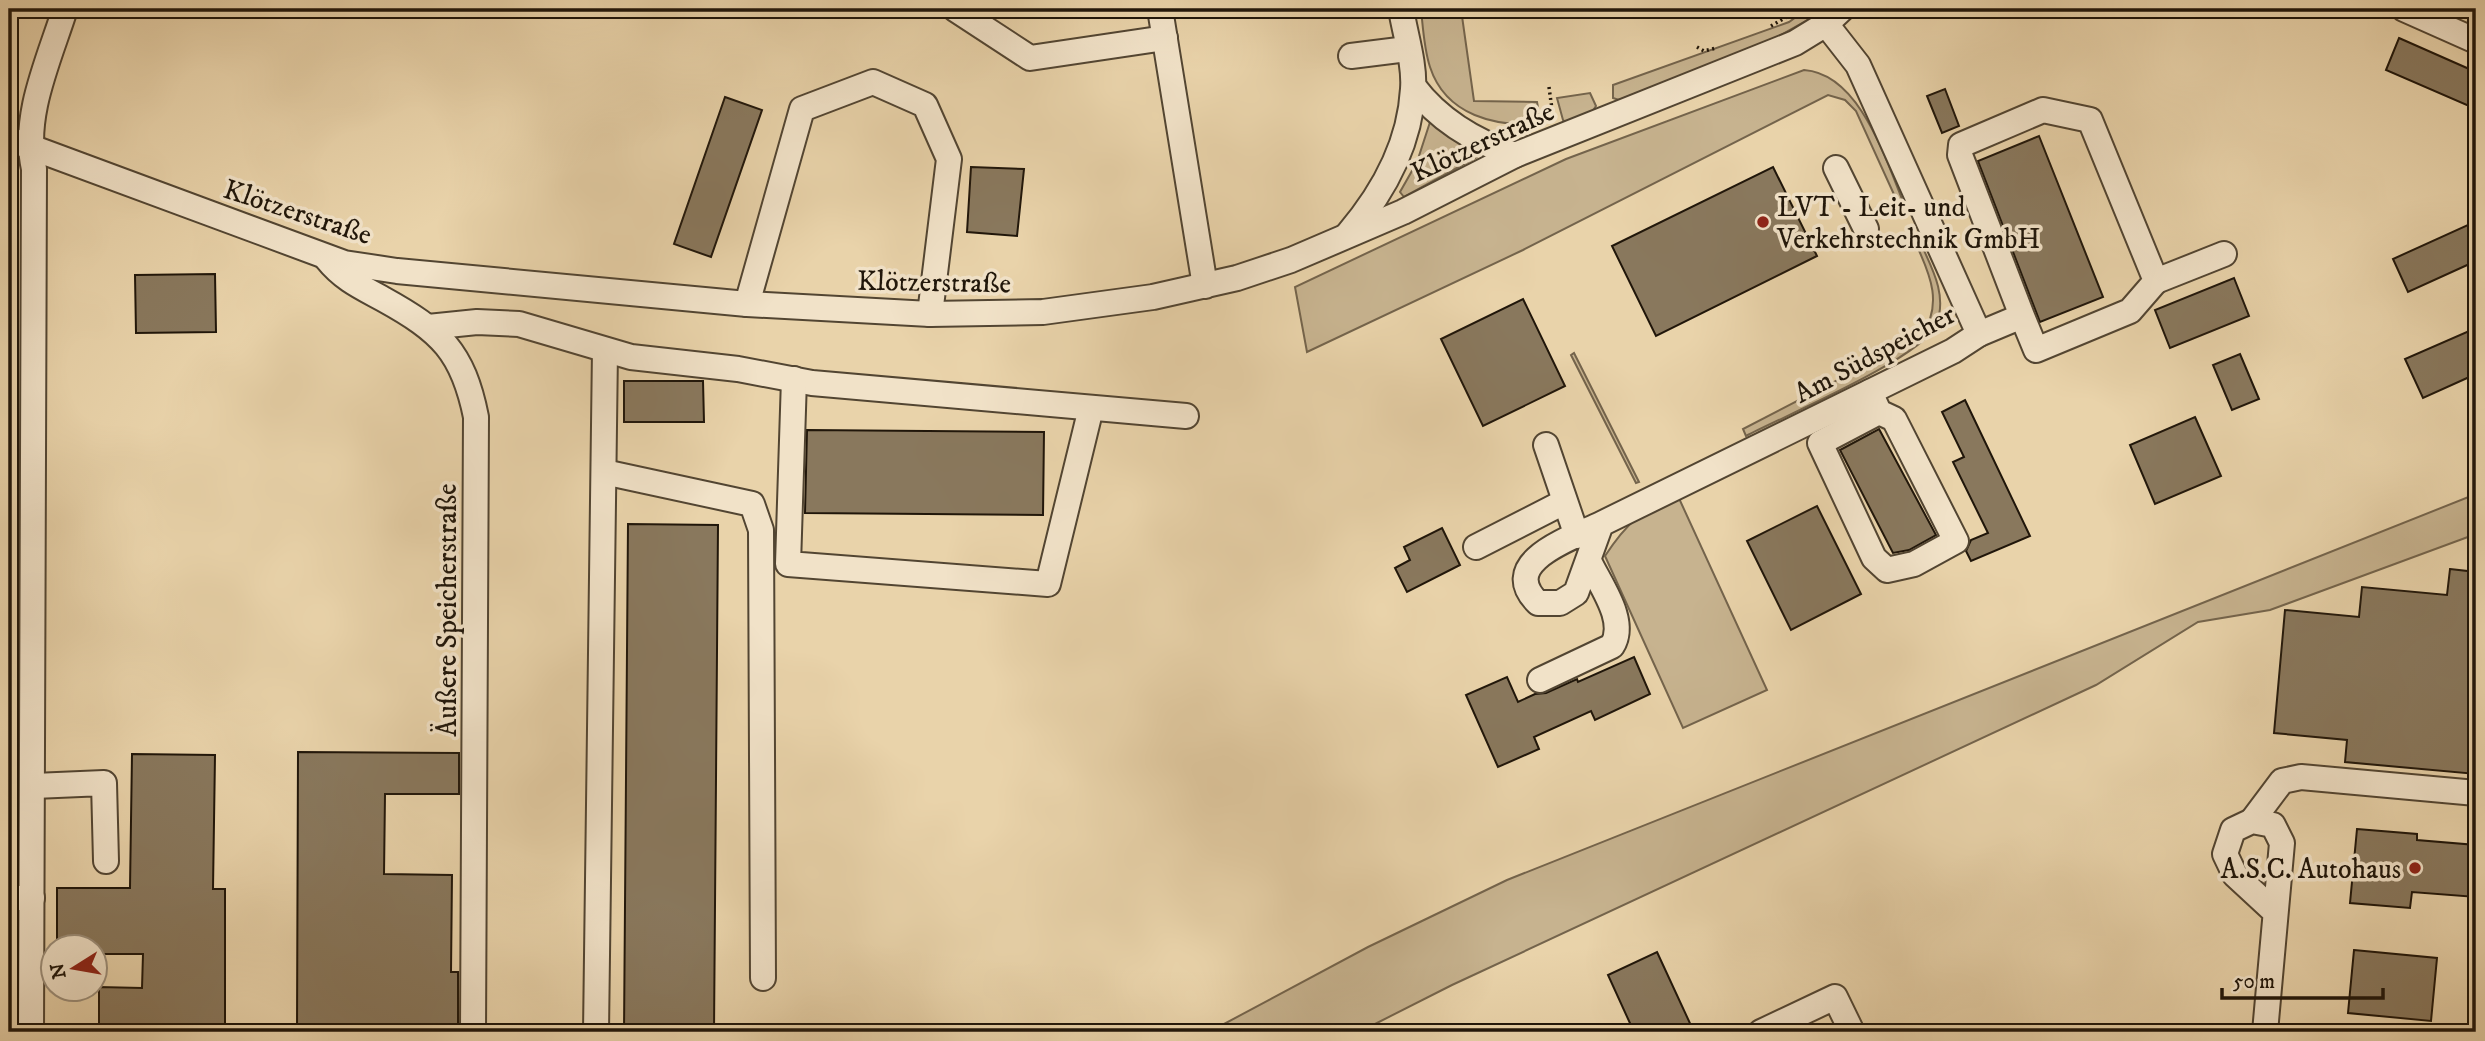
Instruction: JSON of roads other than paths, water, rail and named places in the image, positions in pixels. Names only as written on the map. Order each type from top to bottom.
[{"type":"street","points":[[31,1032],[20,898],[34,786],[34,169],[19,143],[65,9]]},
{"type":"street","points":[[955,9],[1030,58],[1165,38]]},
{"type":"street","points":[[1160,9],[1205,286]]},
{"type":"street","points":[[1345,237],[1389,177],[1401,149],[1414,87],[1402,9]]},
{"type":"street","points":[[2404,9],[2476,41]]},
{"type":"street","name":"Klötzerstraße","points":[[19,143],[326,258],[397,271],[747,304],[930,314],[1043,312],[1153,297],[1205,286],[1291,260],[1515,155],[1795,43],[1834,16]]},
{"type":"street","name":"Am Südspeicher","points":[[1601,524],[1576,593],[1560,603],[1538,603],[1528,593],[1525,576],[1536,556],[1601,524],[1875,402],[1979,334],[1834,16]]},
{"type":"street","points":[[1351,56],[1407,48]]},
{"type":"street","points":[[747,304],[802,109],[873,82],[925,104],[949,159],[930,314]]},
{"type":"street","points":[[1414,87],[1438,114],[1515,155]]},
{"type":"street","points":[[2156,281],[2090,120],[2043,110],[1961,145],[1960,155],[2036,350],[2130,311],[2156,281],[2224,254]]},
{"type":"street","points":[[1836,168],[1866,229]]},
{"type":"street","name":"Äußere Speicherstraße","points":[[326,258],[343,278],[438,334],[453,353],[469,388],[477,417],[473,1032]]},
{"type":"street","points":[[1979,334],[2022,316]]},
{"type":"street","points":[[428,327],[477,322],[519,324],[631,357],[738,369],[868,389],[1186,416]]},
{"type":"street","points":[[596,1032],[605,350]]},
{"type":"street","points":[[794,379],[788,564],[1048,584],[1091,408]]},
{"type":"street","points":[[1875,402],[1894,419],[1956,541],[1899,570],[1887,570],[1874,558],[1820,443],[1875,402]]},
{"type":"street","points":[[1546,445],[1577,536]]},
{"type":"street","points":[[604,472],[752,504],[761,530],[763,978]]},
{"type":"street","points":[[1476,547],[1564,502]]},
{"type":"street","points":[[1540,680],[1612,646],[1616,640],[1616,619],[1589,561]]},
{"type":"street","points":[[2275,912],[2235,875],[2225,854],[2232,830],[2252,821],[2282,781],[2301,777],[2476,793]]},
{"type":"street","points":[[34,786],[104,783],[106,861]]},
{"type":"street","points":[[2252,821],[2273,825],[2282,843],[2265,1032]]},
{"type":"street","points":[[1761,1032],[1835,997],[1852,1032]]},
{"type":"place","name":"LVT - Leit- und Verkehrstechnik GmbH","points":[[1763,222]]},
{"type":"place","name":"A.S.C. Autohaus","points":[[2415,868]]}]
